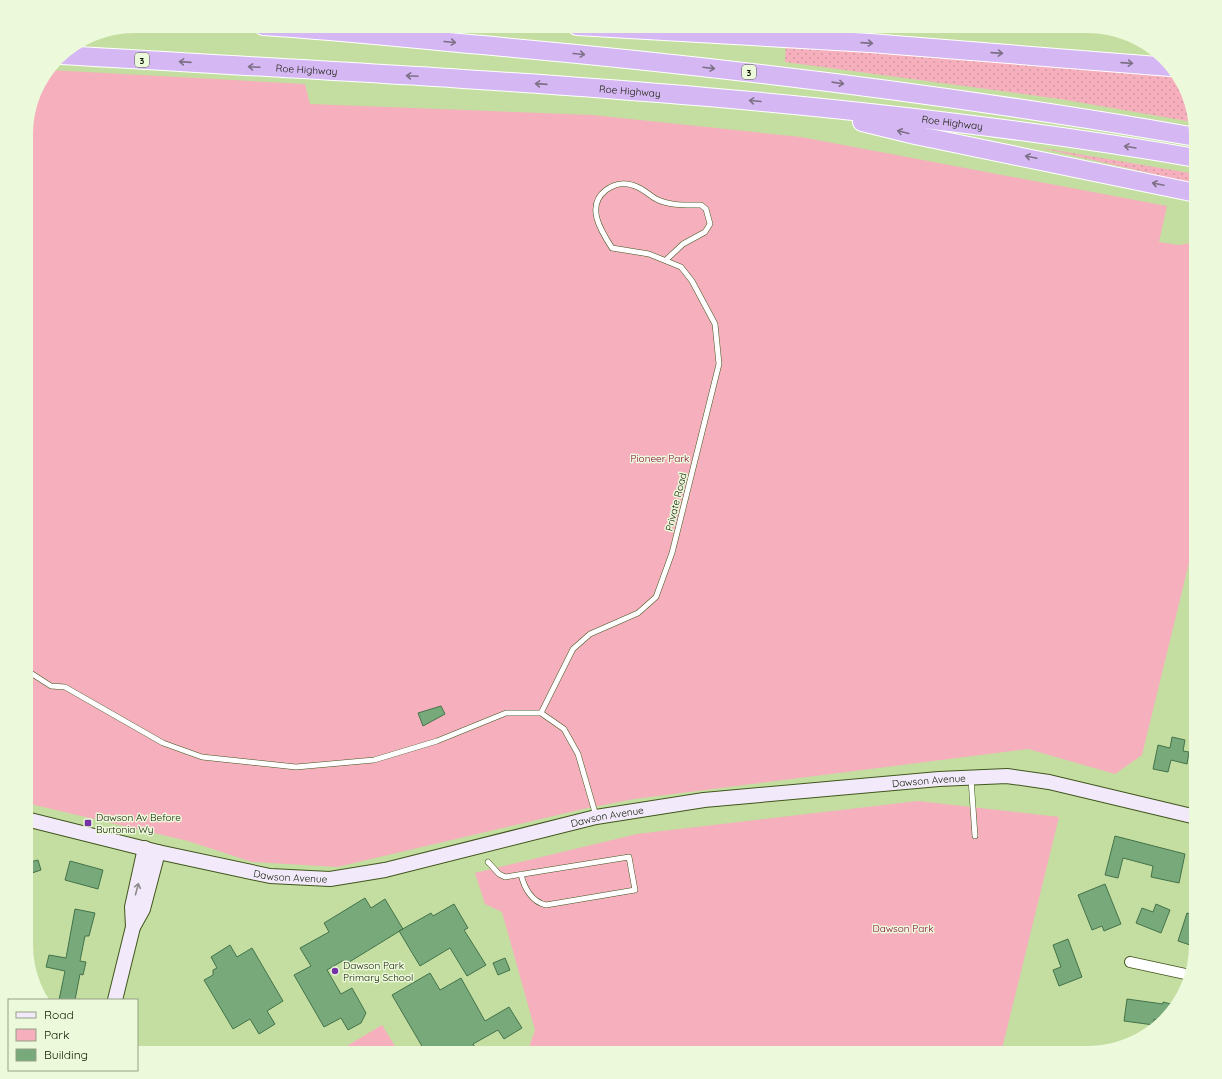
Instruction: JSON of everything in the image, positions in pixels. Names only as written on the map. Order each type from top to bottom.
[{"type":"highway","name":"3","points":[[354,33],[626,58],[798,78],[968,101],[1189,136]]},
{"type":"highway","points":[[694,33],[862,43],[1162,66]]},
{"type":"highway","name":"Roe Highway","points":[[71,56],[526,83],[660,92],[794,104],[958,123],[1126,146],[1189,157]]},
{"type":"highway","points":[[794,104],[915,135],[1189,191]]},
{"type":"main road","name":"Dawson Avenue","points":[[33,821],[152,850],[270,876],[330,879],[385,870],[596,817],[704,800],[970,778],[1007,776],[1049,782],[1189,815]]},
{"type":"main road","points":[[115,999],[133,927],[143,909],[152,850]]},
{"type":"street","points":[[1130,962],[1185,974]]},
{"type":"lane","name":"Private Road","points":[[541,713],[573,649],[590,634],[638,613],[656,596],[672,553],[719,364],[715,324],[692,282],[681,268],[666,260],[649,254],[612,248],[599,226],[596,214],[596,202],[601,194],[612,185],[621,183],[633,185],[656,199],[670,204],[677,206],[701,205],[706,209],[710,224],[705,232],[683,244],[666,260]]},
{"type":"lane","points":[[33,674],[51,686],[65,687],[163,743],[202,757],[296,767],[374,760],[437,740],[506,713],[541,713],[564,729],[578,754],[596,817]]},
{"type":"lane","points":[[970,778],[975,836]]},
{"type":"lane","points":[[488,862],[499,874],[505,877],[521,874],[628,857],[634,890],[546,905],[541,904],[531,897],[523,883],[521,874]]},
{"type":"green space","points":[[786,43],[1167,71],[1179,89],[1186,108],[1188,121],[1060,99],[785,62]]},
{"type":"green space","name":"Pioneer Park","points":[[56,70],[305,84],[310,104],[592,115],[801,137],[1167,206],[1159,242],[1179,245],[1189,243],[1189,563],[1142,755],[1115,774],[1028,749],[634,799],[583,809],[337,867],[252,862],[188,841],[33,805],[33,128],[36,108],[43,89]]},
{"type":"green space","points":[[1037,147],[1189,173],[1189,182]]},
{"type":"green space","name":"Dawson Park","points":[[918,801],[1059,817],[1003,1046],[529,1046],[535,1030],[502,912],[485,904],[475,873],[637,834]]},
{"type":"green space","points":[[382,1025],[395,1046],[347,1046]]},
{"type":"building","points":[[441,706],[445,714],[423,726],[418,713]]},
{"type":"building","points":[[1172,737],[1185,740],[1183,751],[1189,752],[1187,764],[1171,760],[1168,772],[1153,769],[1158,745],[1170,748]]},
{"type":"building","points":[[1115,836],[1185,854],[1179,883],[1151,877],[1153,866],[1123,858],[1118,878],[1105,875]]},
{"type":"building","points":[[38,860],[41,870],[33,873],[33,861]]},
{"type":"building","points":[[70,861],[103,870],[98,889],[65,880]]},
{"type":"building","points":[[1105,884],[1121,924],[1104,931],[1102,926],[1092,930],[1078,895]]},
{"type":"building","points":[[365,898],[371,908],[385,899],[403,929],[346,964],[344,960],[327,970],[341,994],[352,988],[366,1013],[361,1023],[348,1030],[341,1018],[324,1027],[294,975],[311,966],[300,948],[329,932],[324,923]]},
{"type":"building","points":[[454,904],[468,928],[464,930],[486,965],[467,976],[450,948],[420,966],[399,931],[431,913],[433,916]]},
{"type":"building","points":[[1156,904],[1170,910],[1161,933],[1136,923],[1142,908],[1153,912]]},
{"type":"building","points":[[75,909],[95,913],[89,936],[85,936],[80,961],[86,962],[83,975],[80,974],[75,999],[59,999],[65,971],[46,967],[49,955],[66,958]]},
{"type":"building","points":[[1187,913],[1189,914],[1189,945],[1178,941]]},
{"type":"building","points":[[1068,939],[1082,977],[1059,986],[1053,970],[1061,967],[1053,945]]},
{"type":"building","points":[[230,945],[237,957],[252,948],[283,1001],[267,1011],[275,1024],[259,1034],[250,1019],[233,1029],[204,980],[213,975],[213,970],[217,968],[211,957]]},
{"type":"building","points":[[505,958],[510,970],[498,975],[493,963]]},
{"type":"building","points":[[430,973],[440,990],[461,978],[485,1021],[509,1007],[522,1028],[504,1039],[498,1030],[473,1044],[474,1046],[422,1046],[392,995]]},
{"type":"building","points":[[1127,999],[1170,1004],[1150,1024],[1124,1021]]},
{"type":"place","name":"Dawson Av Before Burtonia Wy","points":[[88,823]]},
{"type":"place","name":"Dawson Park Primary School","points":[[335,971]]}]
